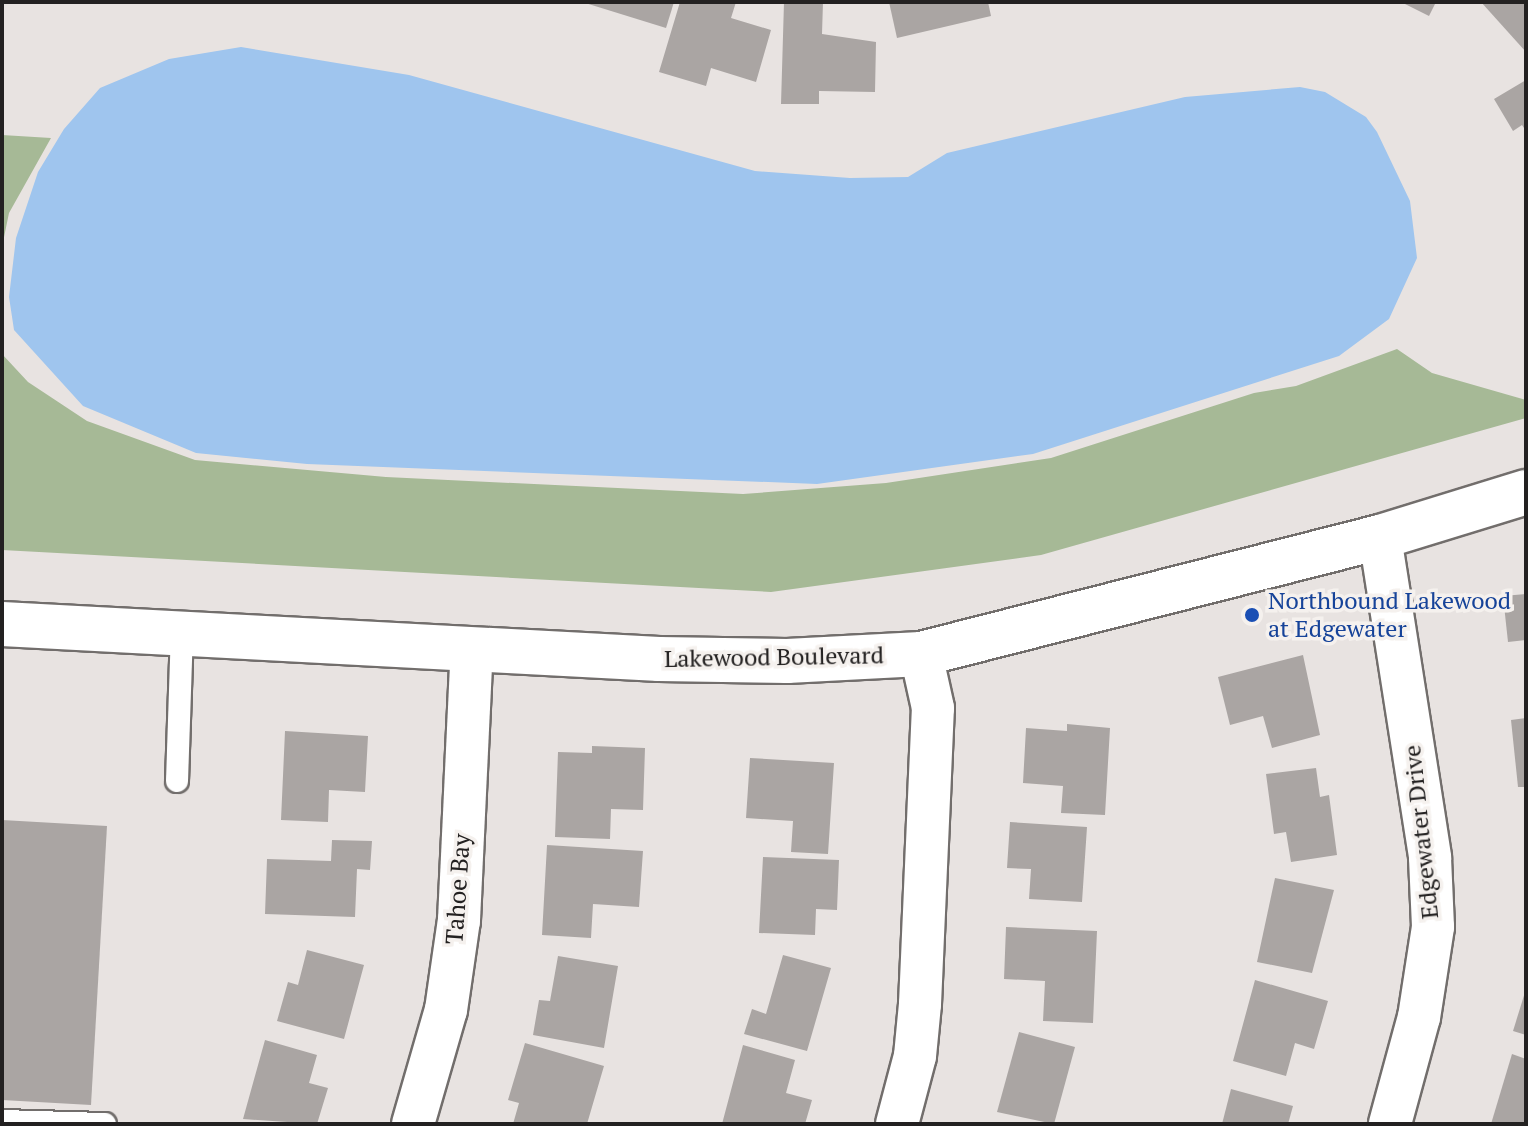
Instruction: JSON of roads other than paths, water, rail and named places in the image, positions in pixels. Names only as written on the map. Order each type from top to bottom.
[{"type":"street","name":"Lakewood Boulevard","points":[[2,624],[472,649],[787,661],[921,654],[1380,537],[1526,492]]},
{"type":"street","name":"Edgewater Drive","points":[[1380,537],[1430,858],[1433,927],[1419,1017],[1390,1124]]},
{"type":"street","name":"Tahoe Bay","points":[[413,1124],[446,1010],[459,920],[472,649]]},
{"type":"street","points":[[897,1124],[915,1056],[920,1004],[933,708],[921,654]]},
{"type":"lane","points":[[177,781],[182,634]]},
{"type":"lane","points":[[2,1121],[105,1124]]},
{"type":"water","points":[[241,47],[409,75],[755,171],[850,178],[908,177],[947,153],[1185,97],[1300,87],[1325,92],[1366,117],[1377,132],[1410,201],[1417,258],[1389,319],[1339,356],[1033,454],[817,484],[307,464],[196,453],[83,406],[14,330],[9,297],[16,238],[38,172],[64,129],[100,88],[169,59]]},
{"type":"place","name":"Northbound Lakewood at Edgewater","points":[[1252,615]]}]
